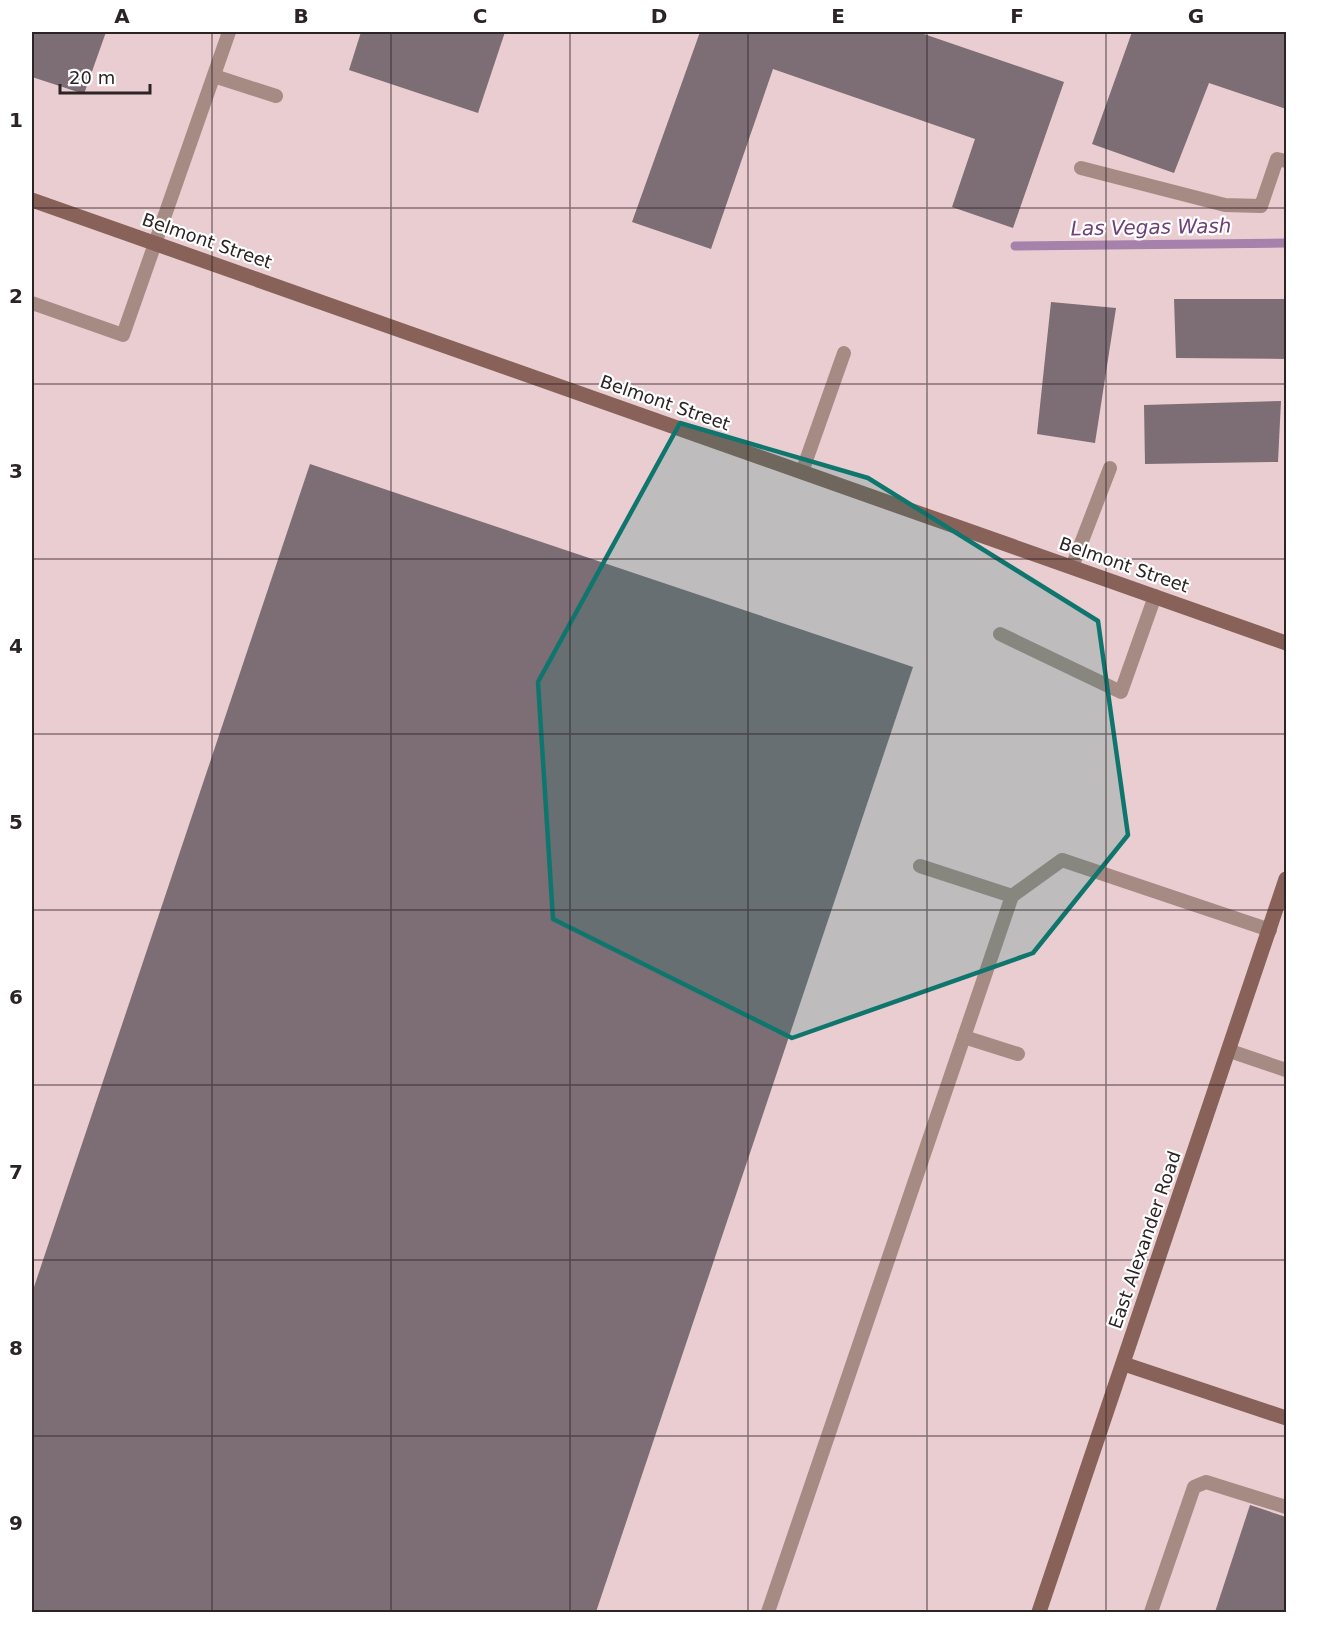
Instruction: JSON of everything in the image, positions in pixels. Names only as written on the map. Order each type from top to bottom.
[{"type":"street","name":"Belmont Street","points":[[32,200],[1287,643]]},
{"type":"street","name":"East Alexander Road","points":[[1039,1612],[1287,879]]},
{"type":"street","points":[[1124,1364],[1287,1418]]},
{"type":"lane","points":[[32,303],[123,335],[230,32]]},
{"type":"lane","points":[[214,76],[276,96]]},
{"type":"lane","points":[[1081,168],[1225,205],[1261,206],[1277,159],[1287,161]]},
{"type":"lane","points":[[802,472],[843,353]]},
{"type":"lane","points":[[1072,567],[1110,468]]},
{"type":"lane","points":[[1000,634],[1121,692],[1155,596]]},
{"type":"lane","points":[[768,1612],[1012,896],[1062,860],[1270,930]]},
{"type":"lane","points":[[920,866],[1012,896]]},
{"type":"lane","points":[[964,1037],[1018,1054]]},
{"type":"lane","points":[[1230,1051],[1287,1070]]},
{"type":"lane","points":[[1151,1612],[1194,1487],[1206,1482],[1287,1508]]},
{"type":"highlighted area","points":[[680,423],[868,478],[1098,621],[1128,835],[1033,953],[792,1038],[553,919],[538,682]]},
{"type":"shaded area","points":[[32,32],[1286,32],[1286,1612],[32,1612]]},
{"type":"building","points":[[32,32],[106,32],[84,94],[32,77]]},
{"type":"building","points":[[361,32],[505,32],[478,113],[349,70]]},
{"type":"building","points":[[700,32],[918,32],[1064,82],[1013,228],[952,207],[975,139],[773,69],[711,249],[632,222]]},
{"type":"building","points":[[1132,32],[1286,32],[1286,109],[1209,83],[1174,173],[1092,144]]},
{"type":"building","points":[[1174,299],[1286,299],[1286,359],[1176,358]]},
{"type":"building","points":[[1051,302],[1116,308],[1095,443],[1037,434]]},
{"type":"building","points":[[1281,401],[1278,462],[1145,464],[1144,405]]},
{"type":"building","points":[[310,464],[913,667],[596,1612],[32,1612],[32,1293]]},
{"type":"building","points":[[1250,1505],[1286,1517],[1286,1612],[1215,1612]]},
{"type":"waterway","name":"Las Vegas Wash","points":[[1015,246],[1286,243]]}]
